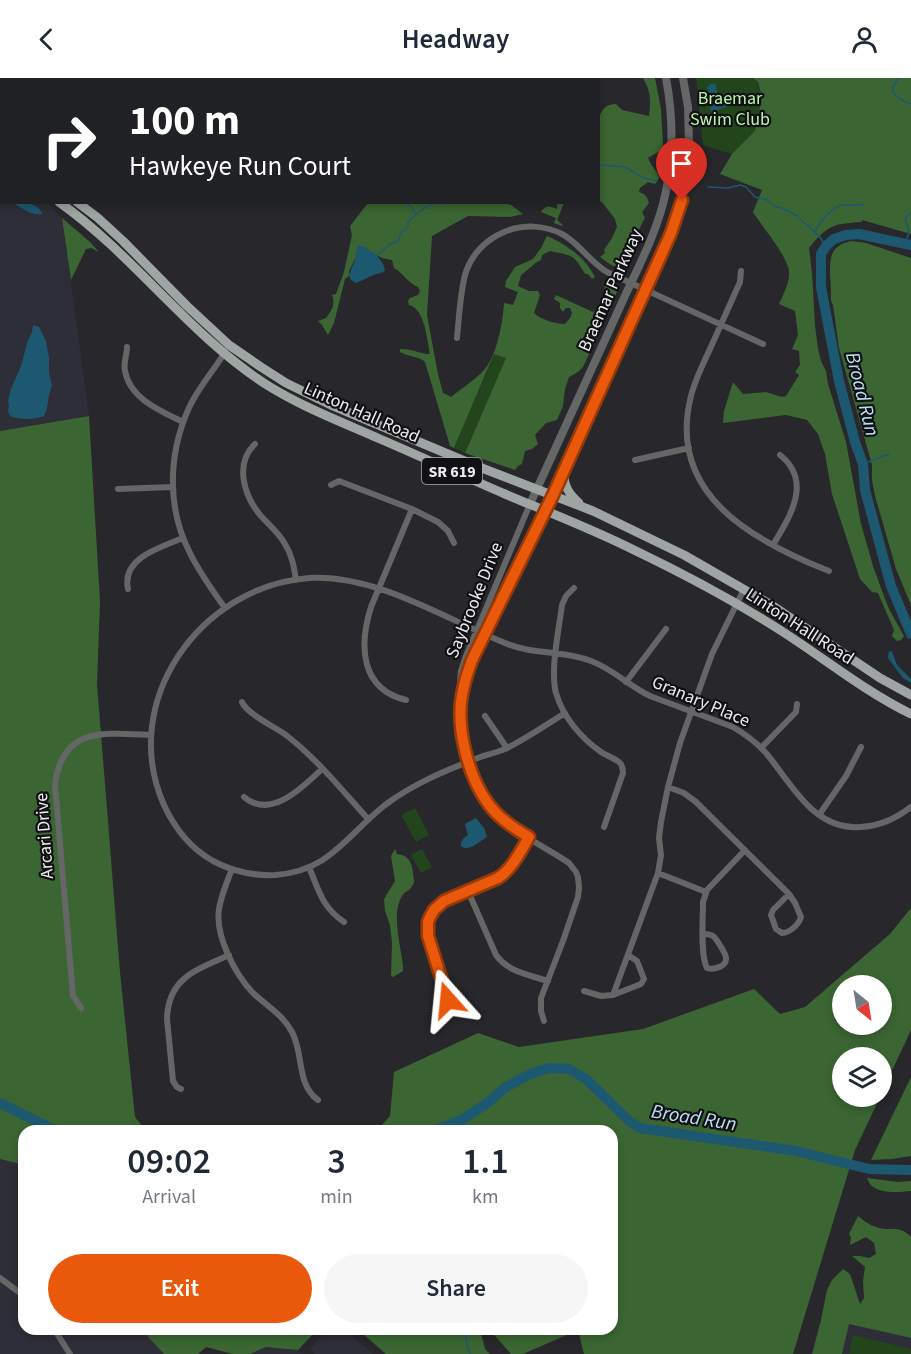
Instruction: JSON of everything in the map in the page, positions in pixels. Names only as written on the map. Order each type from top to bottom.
[{"type":"main road","name":"Linton Hall Road","points":[[62,204],[109,243],[224,354],[268,386],[296,401],[636,550],[781,630],[865,689],[911,714]]},
{"type":"main road","name":"Linton Hall Road","points":[[80,204],[123,241],[187,306],[230,345],[261,367],[310,395],[474,465],[582,507],[676,552],[773,606],[880,678],[911,695]]},
{"type":"main road","points":[[564,470],[567,490],[582,507]]},
{"type":"street","name":"Braemar Parkway","points":[[530,504],[630,283],[657,221],[666,193],[672,131],[666,78]]},
{"type":"street","name":"Braemar Parkway","points":[[546,510],[646,290],[679,210],[686,182],[689,154],[688,106],[683,78]]},
{"type":"street","points":[[458,338],[463,287],[468,266],[474,256],[486,243],[508,230],[533,226],[563,234],[599,267],[763,344]]},
{"type":"street","points":[[741,271],[740,282],[692,393],[687,418],[688,448],[695,471],[703,486],[717,505],[736,522],[795,557],[829,571]]},
{"type":"street","points":[[225,608],[196,565],[183,538],[172,487],[174,456],[183,422],[195,397],[230,345]]},
{"type":"street","points":[[127,348],[124,369],[134,390],[157,410],[183,422]]},
{"type":"street","points":[[255,444],[244,462],[246,486],[254,505],[285,544],[293,561],[296,580]]},
{"type":"street","points":[[635,460],[688,448]]},
{"type":"street","points":[[773,545],[793,507],[797,487],[792,467],[780,455]]},
{"type":"street","points":[[332,485],[339,481],[412,509],[443,525],[454,543]]},
{"type":"street","points":[[118,489],[172,487]]},
{"type":"street","name":"Saybrooke Drive","points":[[530,504],[476,629],[461,672],[458,692],[462,736],[473,776],[486,801],[507,824],[569,863],[579,880],[578,897],[540,1005],[544,1020]]},
{"type":"street","points":[[406,700],[397,698],[384,690],[372,675],[365,659],[364,631],[378,588],[412,509]]},
{"type":"street","name":"Saybrooke Drive","points":[[460,709],[466,676],[546,510]]},
{"type":"street","points":[[128,589],[126,582],[128,572],[136,562],[156,549],[183,538]]},
{"type":"street","name":"Granary Place","points":[[565,713],[507,748],[433,777],[401,794],[368,819],[339,849],[320,862],[286,874],[252,875],[217,863],[197,850],[176,827],[167,811],[156,785],[151,758],[151,735],[158,699],[172,666],[196,632],[225,608],[266,587],[296,580],[337,579],[378,588],[506,644],[556,652],[592,661],[650,696],[733,727],[761,748],[801,798],[819,815],[833,824],[842,826],[880,825],[911,807]]},
{"type":"street","points":[[574,588],[563,601],[554,669],[555,687],[559,701],[572,723],[589,742],[619,762],[623,769],[604,827]]},
{"type":"street","points":[[614,995],[658,873],[661,855],[660,830],[668,787],[680,743],[712,654],[744,589]]},
{"type":"street","points":[[626,682],[666,629]]},
{"type":"street","points":[[242,702],[246,709],[294,742],[368,819]]},
{"type":"street","points":[[761,748],[796,712],[797,704]]},
{"type":"street","points":[[485,716],[507,748]]},
{"type":"street","name":"Arcari Drive","points":[[81,1008],[73,996],[55,796],[56,772],[70,748],[94,734],[151,735]]},
{"type":"street","points":[[819,815],[846,776],[861,747]]},
{"type":"street","points":[[244,797],[264,804],[280,801],[303,788],[322,769]]},
{"type":"street","points":[[668,787],[691,798],[789,894],[801,917],[788,932],[782,933],[776,929],[771,915],[789,894]]},
{"type":"street","points":[[458,1013],[448,1000],[428,936],[428,922],[434,910],[444,901],[504,874],[529,837]]},
{"type":"street","points":[[703,934],[716,939],[726,957],[724,964],[713,969],[707,968],[704,962],[703,934],[703,902],[706,892],[745,850]]},
{"type":"street","points":[[309,867],[324,903],[344,922]]},
{"type":"street","points":[[232,869],[220,901],[219,931],[237,971],[247,986],[276,1011],[289,1026],[296,1041],[304,1082],[318,1100]]},
{"type":"street","points":[[658,873],[706,892]]},
{"type":"street","points":[[468,891],[500,960],[509,968],[548,981]]},
{"type":"street","points":[[181,1089],[175,1084],[172,1070],[167,1019],[171,995],[192,971],[229,955]]},
{"type":"street","points":[[584,991],[602,996],[614,995],[641,984],[644,979],[637,961],[628,955]]},
{"type":"street","points":[[0,1278],[18,1292]]},
{"type":"street","points":[[58,1335],[70,1354]]},
{"type":"shaded area","points":[[0,204],[49,204],[62,218],[89,416],[0,431]]},
{"type":"shaded area","points":[[0,1159],[18,1164],[18,1335],[147,1335],[164,1354],[0,1354]]},
{"type":"shaded area","points":[[849,1324],[911,1338],[911,1354],[842,1354]]},
{"type":"shaded area","points":[[323,1335],[351,1335],[373,1354],[315,1354],[310,1349]]},
{"type":"shaded area","points":[[266,1347],[298,1350],[303,1354],[250,1354]]},
{"type":"green space","points":[[643,78],[655,78],[661,109],[663,146],[662,150],[648,158],[659,178],[655,184],[648,182],[640,188],[639,192],[646,196],[649,203],[642,212],[645,218],[635,237],[636,244],[627,260],[619,268],[600,257],[605,253],[604,250],[617,227],[615,219],[600,201],[600,116],[605,108],[616,104],[622,110],[649,116],[648,88]]},
{"type":"green space","name":"Braemar Swim Club","points":[[696,78],[756,79],[762,97],[755,131],[732,154],[703,145]]},
{"type":"green space","points":[[753,78],[911,78],[911,234],[862,220],[862,222],[831,227],[809,248],[818,349],[846,442],[861,524],[885,599],[904,636],[901,640],[897,641],[892,636],[894,630],[878,593],[872,592],[860,579],[832,494],[825,454],[818,434],[807,420],[786,415],[723,423],[724,411],[733,382],[743,394],[766,392],[786,396],[799,375],[795,372],[800,365],[799,351],[792,349],[798,335],[795,311],[779,304],[788,280],[788,266],[780,250],[753,212],[762,190],[720,174],[732,154],[755,131],[762,97],[758,82]]},
{"type":"green space","points":[[367,204],[508,204],[523,214],[510,217],[468,216],[432,236],[427,315],[443,393],[451,397],[477,377],[489,364],[499,338],[504,303],[513,305],[518,292],[505,287],[506,281],[515,267],[533,259],[547,236],[575,252],[595,277],[592,279],[585,274],[578,262],[568,255],[550,251],[542,255],[541,260],[521,275],[518,286],[529,291],[538,291],[540,295],[534,313],[549,321],[565,324],[572,313],[570,308],[566,308],[563,312],[560,303],[554,299],[556,295],[593,312],[603,300],[605,282],[615,286],[617,291],[614,300],[583,367],[569,377],[563,406],[557,420],[546,423],[535,435],[538,444],[525,451],[522,464],[515,470],[465,453],[506,358],[494,354],[454,448],[450,446],[425,362],[400,352],[400,349],[404,349],[430,354],[422,319],[419,312],[409,305],[408,301],[420,291],[394,268],[392,260],[358,246],[356,257],[349,271],[350,275],[345,279],[334,323],[328,335],[318,321],[326,318],[332,308],[332,295],[336,294],[344,272],[352,235],[350,226]]},
{"type":"green space","points":[[557,204],[564,204],[557,220],[562,226],[554,223],[556,218],[541,212],[548,207],[557,209]]},
{"type":"green space","points":[[62,218],[99,252],[91,248],[86,249],[71,280]]},
{"type":"green space","points":[[851,241],[866,243],[911,258],[911,605],[896,569],[875,496],[872,465],[839,348],[831,301],[831,258],[835,249]]},
{"type":"green space","points":[[495,353],[506,358],[465,453],[454,448]]},
{"type":"green space","points":[[89,416],[100,601],[97,684],[120,972],[135,1117],[141,1125],[18,1125],[18,1164],[0,1159],[0,431]]},
{"type":"green space","points":[[415,808],[429,835],[416,842],[401,815]]},
{"type":"green space","points":[[395,849],[397,854],[404,856],[410,862],[414,882],[402,896],[398,908],[397,927],[403,971],[393,977],[391,976],[390,925],[384,899],[395,881],[391,856]]},
{"type":"green space","points":[[422,849],[432,867],[421,873],[411,855]]},
{"type":"green space","points":[[911,908],[911,1030],[892,1071],[892,1047],[832,1047],[832,1107],[875,1107],[855,1150],[793,1354],[584,1354],[579,1335],[618,1335],[618,1125],[382,1125],[390,1116],[394,1072],[478,1033],[519,1047],[643,1029],[754,989],[780,1014],[805,1007],[832,984],[832,1035],[892,1035],[892,975],[842,975],[890,934]]},
{"type":"green space","points":[[911,1077],[911,1156],[871,1160]]},
{"type":"green space","points":[[867,1178],[898,1182],[911,1181],[911,1191],[891,1192],[876,1189]]},
{"type":"green space","points":[[858,1216],[873,1226],[900,1230],[911,1237],[911,1338],[849,1324],[842,1354],[812,1354],[827,1290],[832,1280],[843,1269],[850,1274],[860,1304],[864,1298],[865,1267],[852,1256],[869,1258],[876,1254],[874,1243],[866,1237],[850,1245],[849,1234]]},
{"type":"green space","points":[[147,1335],[312,1335],[298,1350],[266,1347],[250,1354],[233,1354],[206,1347],[198,1354],[164,1354]]},
{"type":"green space","points":[[364,1335],[482,1335],[485,1349],[490,1354],[386,1354]]},
{"type":"green space","points":[[494,1335],[567,1335],[523,1354],[511,1354]]},
{"type":"green space","points":[[853,1335],[911,1349],[911,1354],[849,1354]]},
{"type":"water","points":[[710,84],[716,85],[719,95],[727,93],[731,95],[733,102],[715,112],[711,111],[707,88]]},
{"type":"water","points":[[15,204],[33,205],[42,214],[31,213]]},
{"type":"water","points":[[360,245],[376,255],[385,270],[356,283],[350,279],[350,275]]},
{"type":"water","points":[[33,325],[39,327],[46,341],[52,386],[44,416],[31,419],[18,418],[10,416],[8,401]]},
{"type":"water","points":[[889,651],[892,652],[897,665],[911,679],[911,683],[903,678],[888,658]]},
{"type":"water","points":[[476,818],[484,828],[487,837],[470,847],[462,847],[462,841],[468,835],[465,824]]},
{"type":"waterway","points":[[899,78],[893,87],[893,93],[911,104]]},
{"type":"waterway","points":[[600,164],[624,167],[641,177],[657,181]]},
{"type":"waterway","points":[[708,187],[728,188],[740,185],[746,187],[755,197],[767,200],[797,216],[819,236],[826,246]]},
{"type":"waterway","points":[[408,204],[415,213]]},
{"type":"waterway","points":[[376,256],[398,241],[401,233],[408,227],[408,221],[433,204]]},
{"type":"waterway","points":[[815,232],[823,220],[836,208],[844,205],[864,204]]},
{"type":"waterway","points":[[905,243],[908,233],[905,218],[911,213]]},
{"type":"waterway","name":"Broad Run","points":[[911,245],[859,234],[846,235],[834,239],[821,254],[821,287],[839,381],[863,464],[865,490],[891,586],[911,634]]},
{"type":"waterway","points":[[863,464],[889,454]]},
{"type":"waterway","name":"Broad Run","points":[[448,1125],[463,1119],[506,1087],[530,1074],[549,1068],[569,1069],[586,1079],[629,1121],[640,1128],[796,1151],[869,1169],[911,1170]]},
{"type":"waterway","name":"Broad Run","points":[[0,1103],[44,1125]]},
{"type":"waterway","points":[[466,1335],[470,1354]]},
{"type":"route","points":[[448,1000],[428,936],[430,917],[444,901],[504,874],[529,837],[507,824],[490,807],[473,776],[465,751],[461,724],[460,709],[466,676],[553,495],[671,233],[682,200]]}]
